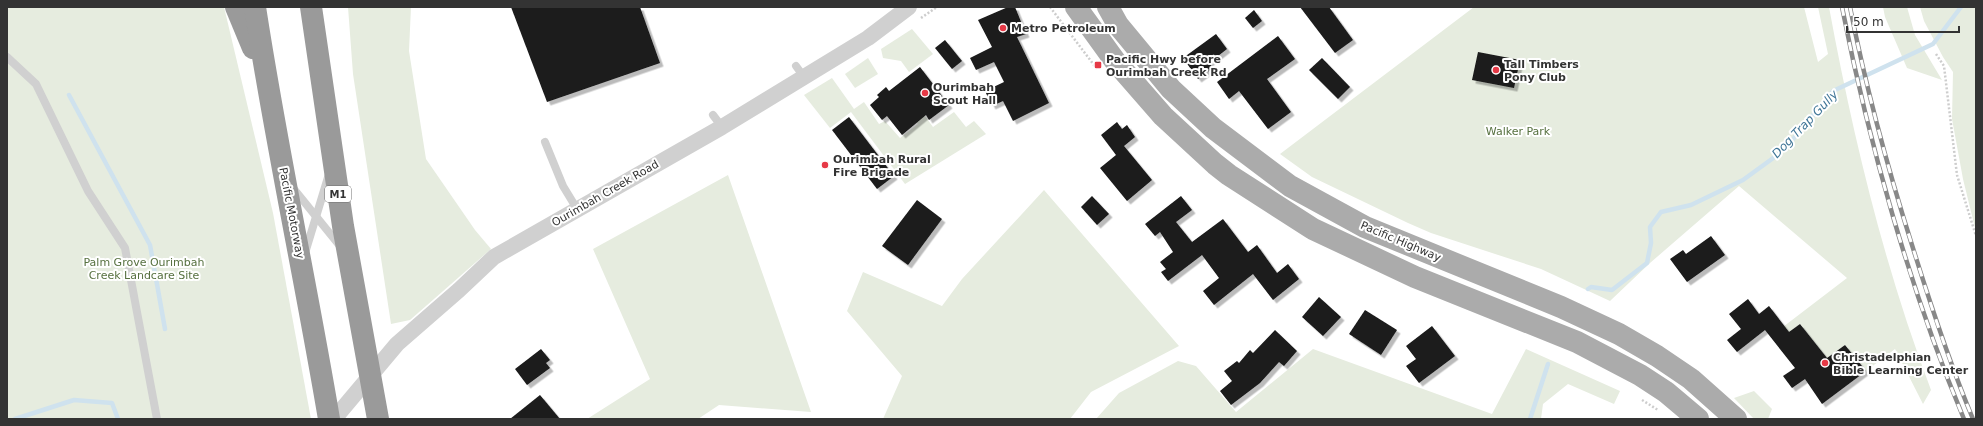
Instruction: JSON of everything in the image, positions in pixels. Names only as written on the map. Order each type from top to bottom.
[{"type":"highway","points":[[236,7],[266,82]]},
{"type":"highway","name":"Pacific Motorway","points":[[255,7],[266,82],[302,264],[329,419]]},
{"type":"highway","name":"M1","points":[[311,7],[348,256],[378,419]]},
{"type":"highway","points":[[320,71],[324,7]]},
{"type":"main road","points":[[1076,7],[1115,61],[1163,116],[1229,175],[1313,229],[1415,277],[1577,342],[1640,375],[1666,392],[1698,419]]},
{"type":"main road","name":"Pacific Highway","points":[[1108,7],[1118,25],[1171,89],[1213,128],[1290,186],[1365,227],[1561,308],[1619,334],[1691,378],[1736,419]]},
{"type":"street","name":"Ourimbah Creek Road","points":[[334,419],[397,344],[494,257],[577,209],[800,71],[868,38],[909,7]]},
{"type":"lane","points":[[7,57],[36,84],[88,191],[125,248],[157,419]]},
{"type":"lane","points":[[546,142],[563,186],[577,209]]},
{"type":"lane","points":[[302,264],[333,162]]},
{"type":"lane","points":[[285,178],[348,256]]},
{"type":"path","points":[[1936,54],[1944,66],[1957,175],[1976,236]]},
{"type":"green space","name":"Palm Grove Ourimbah Creek Landcare Site","points":[[7,7],[224,7],[273,213],[311,419],[7,419]]},
{"type":"green space","points":[[348,7],[411,7],[409,51],[426,159],[475,230],[491,249],[410,320],[391,324],[353,74]]},
{"type":"green space","name":"Walker Park","points":[[1474,7],[1804,7],[1818,62],[1828,54],[1818,7],[1829,7],[1848,104],[1871,201],[1884,249],[1914,343],[1931,390],[1923,404],[1895,349],[1866,371],[1845,345],[1827,358],[1800,324],[1780,339],[1775,333],[1847,278],[1739,186],[1650,263],[1610,301],[1541,269],[1431,233],[1408,223],[1312,177],[1280,154]]},
{"type":"green space","points":[[1883,7],[1907,7],[1915,35],[1942,80],[1907,68],[1885,17]]},
{"type":"green space","points":[[1920,7],[1976,7],[1976,232],[1963,179],[1952,119],[1953,72],[1943,57],[1924,21]]},
{"type":"green space","points":[[912,29],[933,54],[909,72],[901,61],[883,58],[881,49]]},
{"type":"green space","points":[[868,58],[878,74],[855,88],[845,74]]},
{"type":"green space","points":[[832,78],[854,109],[864,102],[879,124],[885,121],[900,138],[918,124],[898,100],[908,93],[933,127],[954,112],[966,127],[974,121],[986,134],[905,184],[851,112],[830,128],[804,95]]},
{"type":"green space","points":[[728,175],[811,412],[719,405],[698,419],[587,419],[650,379],[593,249]]},
{"type":"green space","points":[[1044,190],[1179,346],[1091,392],[1070,419],[883,419],[902,376],[847,311],[863,272],[942,306],[962,279]]},
{"type":"green space","points":[[1313,349],[1492,414],[1526,349],[1620,391],[1614,404],[1568,384],[1543,404],[1541,419],[1096,419],[1119,393],[1178,361],[1196,366],[1236,412]]},
{"type":"green space","points":[[1754,391],[1772,409],[1768,419],[1754,419],[1734,398]]},
{"type":"building","points":[[511,7],[640,7],[660,63],[547,102]]},
{"type":"building","points":[[1008,7],[1015,7],[1026,34],[1017,37],[1049,103],[1013,121],[1003,101],[992,106],[985,91],[1004,82],[994,62],[976,70],[970,58],[992,47],[978,20]]},
{"type":"building","points":[[1300,7],[1329,7],[1353,40],[1335,53]]},
{"type":"building","points":[[1254,10],[1262,21],[1253,28],[1245,18]]},
{"type":"building","points":[[1216,34],[1227,49],[1209,63],[1213,68],[1198,79],[1183,58]]},
{"type":"building","points":[[1278,36],[1295,59],[1267,79],[1291,112],[1268,129],[1239,91],[1229,99],[1217,82]]},
{"type":"building","points":[[945,40],[962,61],[952,69],[935,48]]},
{"type":"building","name":"Tall Timbers Pony Club","points":[[1478,52],[1520,60],[1514,88],[1472,80]]},
{"type":"building","points":[[1322,58],[1350,87],[1338,99],[1309,70]]},
{"type":"building","points":[[920,67],[949,105],[929,120],[926,115],[902,135],[887,116],[882,120],[870,105],[879,97],[877,95],[886,87],[889,91]]},
{"type":"building","points":[[849,117],[894,176],[877,189],[832,130]]},
{"type":"building","points":[[1117,122],[1122,129],[1127,125],[1135,137],[1124,146],[1152,180],[1127,201],[1100,168],[1116,155],[1101,135]]},
{"type":"building","points":[[1092,196],[1109,214],[1097,225],[1081,207]]},
{"type":"building","points":[[1181,196],[1192,210],[1176,222],[1192,242],[1223,219],[1248,252],[1257,245],[1277,273],[1288,264],[1299,279],[1273,300],[1253,274],[1214,305],[1203,291],[1219,278],[1202,255],[1168,281],[1161,272],[1166,269],[1160,262],[1173,252],[1160,232],[1155,236],[1145,224]]},
{"type":"building","points":[[917,200],[942,219],[908,265],[882,246]]},
{"type":"building","points":[[1711,236],[1725,255],[1687,282],[1670,259],[1683,250],[1686,254]]},
{"type":"building","points":[[1319,297],[1341,317],[1323,336],[1302,317]]},
{"type":"building","name":"Christadelphian Bible Learning Center","points":[[1748,299],[1759,314],[1769,306],[1789,332],[1800,324],[1827,358],[1845,345],[1866,371],[1822,404],[1805,379],[1792,388],[1783,376],[1795,368],[1765,330],[1737,352],[1727,340],[1741,329],[1729,314]]},
{"type":"building","points":[[1365,310],[1397,330],[1381,355],[1349,334]]},
{"type":"building","points":[[1432,326],[1455,356],[1419,383],[1406,366],[1416,359],[1406,346]]},
{"type":"building","points":[[1275,330],[1297,351],[1284,366],[1279,362],[1260,383],[1231,405],[1220,391],[1232,381],[1224,371],[1237,361],[1239,363],[1250,350],[1253,353]]},
{"type":"building","points":[[541,349],[550,360],[546,363],[550,368],[527,385],[515,369]]},
{"type":"building","points":[[540,395],[560,419],[510,419]]},
{"type":"waterway","name":"Dog Trap Gully","points":[[1588,289],[1591,287],[1612,290],[1647,263],[1651,243],[1650,227],[1661,212],[1691,205],[1743,180],[1776,156],[1794,138],[1833,91],[1933,44],[1961,7]]},
{"type":"waterway","points":[[69,95],[150,245],[165,329]]},
{"type":"waterway","name":"Dog Trap Gully","points":[[1530,419],[1548,364]]},
{"type":"waterway","points":[[15,419],[74,400],[112,403],[118,419]]},
{"type":"railway","points":[[1842,7],[1865,111],[1893,216],[1926,319],[1944,370],[1964,419]]},
{"type":"railway","points":[[1850,7],[1870,97],[1903,215],[1940,332],[1973,419]]},
{"type":"place","name":"Metro Petroleum","points":[[1003,28]]},
{"type":"place","name":"Pacific Hwy before Ourimbah Creek Rd","points":[[1098,65]]},
{"type":"place","name":"Tall Timbers Pony Club","points":[[1496,70]]},
{"type":"place","name":"Ourimbah Scout Hall","points":[[925,93]]},
{"type":"place","name":"Ourimbah Rural Fire Brigade","points":[[825,165]]},
{"type":"place","name":"Christadelphian Bible Learning Center","points":[[1825,363]]}]
